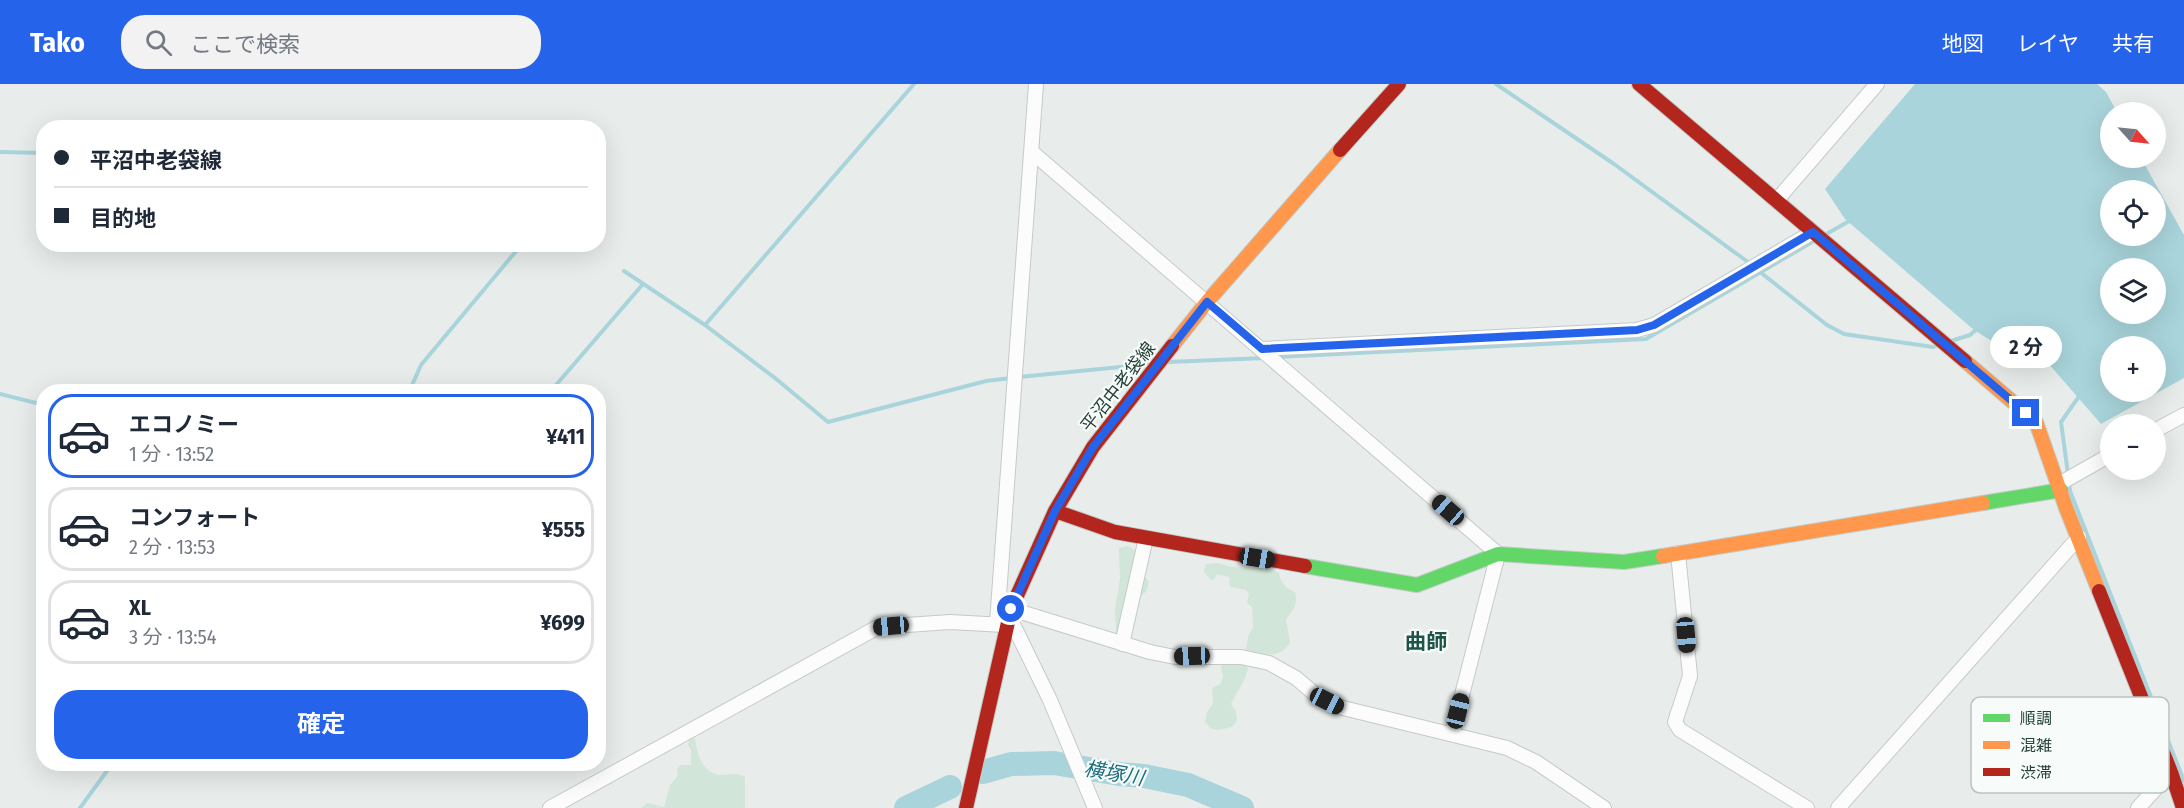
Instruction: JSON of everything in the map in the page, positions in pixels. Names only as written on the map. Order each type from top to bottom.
[{"type":"street","points":[[1036,84],[1006,618],[1050,700],[1095,808]]},
{"type":"street","name":"平沼中老袋線","points":[[966,808],[1006,618],[1055,511],[1093,447],[1207,302],[1399,84]]},
{"type":"street","points":[[1639,84],[2036,422],[2142,697]]},
{"type":"street","points":[[1776,201],[1877,84]]},
{"type":"street","points":[[1032,152],[1498,554]]},
{"type":"street","points":[[1262,349],[1637,330],[1654,325],[1813,232]]},
{"type":"street","points":[[2166,425],[2184,415]]},
{"type":"street","points":[[1055,511],[1115,532],[1417,585],[1498,554],[1624,562],[2060,487],[2100,462]]},
{"type":"street","points":[[1838,808],[2079,537]]},
{"type":"street","points":[[1122,644],[1146,538]]},
{"type":"street","points":[[1678,553],[1690,676],[1675,722],[1680,730],[1807,808]]},
{"type":"street","points":[[1452,734],[1498,554]]},
{"type":"street","points":[[550,808],[878,627],[1006,618],[1175,657],[1241,657],[1269,663],[1296,678],[1316,695],[1339,706],[1507,748],[1536,762],[1604,808]]},
{"type":"street","points":[[2169,767],[2183,808]]},
{"type":"street","points":[[2138,808],[2152,793]]},
{"type":"green space","points":[[1128,546],[1138,552],[1141,572],[1149,582],[1146,592],[1140,596],[1135,615],[1123,633],[1116,633],[1115,609],[1120,579],[1119,548]]},
{"type":"green space","points":[[1219,563],[1234,567],[1272,570],[1279,573],[1284,585],[1295,592],[1295,607],[1286,619],[1290,643],[1281,652],[1264,655],[1246,650],[1248,636],[1253,627],[1252,607],[1247,603],[1249,594],[1246,590],[1230,587],[1229,577],[1216,574],[1215,579],[1211,580],[1204,572],[1206,564]]},
{"type":"green space","points":[[1223,663],[1243,663],[1248,668],[1243,683],[1231,704],[1236,711],[1237,720],[1232,727],[1219,730],[1211,729],[1205,722],[1207,712],[1213,704],[1212,688],[1220,684],[1223,677],[1221,668]]},
{"type":"green space","points":[[695,738],[699,756],[709,771],[721,775],[736,774],[745,777],[745,808],[641,808],[648,803],[664,807],[670,785],[678,776],[677,769],[681,765],[691,765],[691,750],[688,745],[689,740]]},
{"type":"water","points":[[1915,84],[2097,84],[2106,92],[2112,102],[2100,102],[2100,168],[2147,168],[2153,180],[2100,180],[2100,246],[2166,246],[2166,203],[2184,235],[2184,378],[2166,388],[2166,336],[2100,336],[2100,402],[2141,402],[2119,414],[2100,414],[2100,423],[2048,363],[2001,347],[1974,330],[1845,219],[1825,189]]},
{"type":"waterway","points":[[705,325],[914,84]]},
{"type":"waterway","points":[[1496,84],[1614,164],[1752,265]]},
{"type":"waterway","points":[[0,152],[36,153]]},
{"type":"waterway","points":[[1823,236],[1851,220]]},
{"type":"waterway","points":[[1276,357],[1646,339],[1814,241]]},
{"type":"waterway","points":[[413,384],[421,365],[515,252]]},
{"type":"waterway","points":[[624,271],[705,325],[828,422],[986,381],[1011,378]]},
{"type":"waterway","points":[[1760,272],[1827,325],[1844,334],[1933,347],[1938,345]]},
{"type":"waterway","points":[[557,384],[643,284]]},
{"type":"waterway","points":[[1951,341],[1970,335],[1978,328]]},
{"type":"waterway","points":[[1168,362],[1265,358]]},
{"type":"waterway","points":[[1019,377],[1151,364]]},
{"type":"waterway","points":[[0,394],[36,403]]},
{"type":"waterway","points":[[2068,474],[2061,422],[2080,395]]},
{"type":"waterway","points":[[2069,482],[2070,491],[2151,697]]},
{"type":"waterway","points":[[2169,743],[2184,781]]},
{"type":"waterway","name":"横塚川","points":[[983,772],[1011,764],[1054,763],[1188,785],[1242,808]]},
{"type":"waterway","points":[[80,808],[107,771]]},
{"type":"waterway","name":"横塚川","points":[[906,808],[950,787]]},
{"type":"traffic: fast","points":[[1983,503],[2061,490]]},
{"type":"traffic: fast","points":[[1305,566],[1417,585],[1498,554],[1624,562],[1663,556]]},
{"type":"traffic: slow","points":[[1172,346],[1207,302],[1340,150]]},
{"type":"traffic: slow","points":[[1965,361],[2036,422],[2066,508],[2099,591]]},
{"type":"traffic: slow","points":[[1663,556],[1983,503]]},
{"type":"traffic: jam","points":[[1340,150],[1399,84]]},
{"type":"traffic: jam","points":[[1639,84],[1965,361]]},
{"type":"traffic: jam","points":[[966,808],[1011,609],[1055,511],[1093,447],[1172,346]]},
{"type":"traffic: jam","points":[[1055,511],[1115,532],[1305,566]]},
{"type":"traffic: jam","points":[[2099,591],[2141,697]]},
{"type":"traffic: jam","points":[[2169,767],[2183,808]]},
{"type":"district","name":"曲師","points":[[1426,642]]},
{"type":"route","points":[[1011,609],[1055,511],[1093,447],[1207,302],[1262,349],[1637,330],[1654,325],[1813,232],[2026,413]]}]
